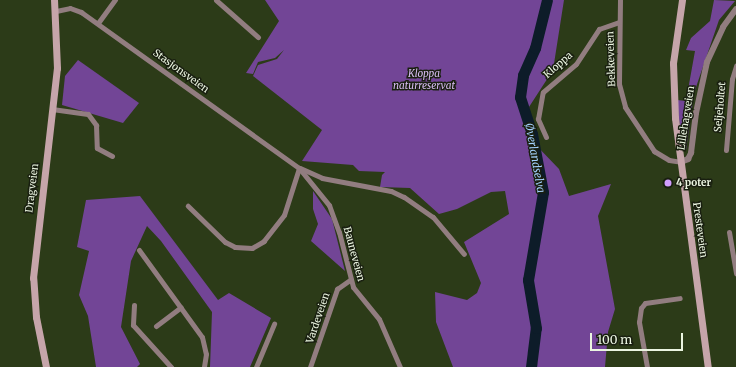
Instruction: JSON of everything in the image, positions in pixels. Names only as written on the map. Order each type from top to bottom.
[{"type":"main road","points":[[54,0],[56,11]]},
{"type":"main road","name":"Presteveien","points":[[682,0],[675,46],[673,80],[674,118],[708,367]]},
{"type":"main road","name":"Dragveien","points":[[46,367],[36,316],[34,272],[57,59],[56,11]]},
{"type":"street","points":[[98,23],[115,0]]},
{"type":"street","points":[[216,0],[258,37]]},
{"type":"street","name":"Bekkeveien","points":[[620,0],[620,84],[625,107],[654,151],[669,160],[681,162]]},
{"type":"street","name":"Stasjonsveien","points":[[56,11],[76,9],[98,23],[299,168],[322,178],[391,191],[404,197],[433,217],[464,254]]},
{"type":"street","name":"Lillehagveien","points":[[681,162],[688,159],[691,153],[696,113],[708,62],[723,27],[736,9]]},
{"type":"street","name":"Kloppa","points":[[546,137],[538,119],[543,92],[576,64],[599,29],[619,22]]},
{"type":"street","name":"Seljeholtet","points":[[726,150],[732,79],[736,66]]},
{"type":"street","points":[[52,109],[88,114],[96,125],[97,148],[112,156]]},
{"type":"street","points":[[188,206],[224,242],[235,247],[252,248],[264,241],[284,216],[299,168]]},
{"type":"street","name":"Bauneveien","points":[[299,168],[329,206],[334,217],[350,280],[357,293],[379,319],[400,367]]},
{"type":"street","points":[[729,232],[736,273]]},
{"type":"street","points":[[139,250],[199,331],[205,346],[204,367]]},
{"type":"street","name":"Vardeveien","points":[[310,367],[337,289],[350,280]]},
{"type":"street","points":[[647,367],[639,322],[641,308],[646,303],[680,298]]},
{"type":"street","points":[[134,305],[134,325],[171,367]]},
{"type":"street","points":[[156,326],[180,307]]},
{"type":"street","points":[[256,367],[274,324]]},
{"type":"green space","name":"Kloppa naturreservat","points":[[265,0],[564,0],[553,70],[529,107],[534,143],[559,169],[569,196],[611,184],[598,216],[615,309],[608,332],[605,367],[453,367],[436,322],[435,292],[467,300],[477,293],[481,283],[464,242],[509,214],[505,191],[491,192],[457,209],[439,214],[410,188],[380,187],[382,175],[385,172],[359,171],[353,165],[302,161],[322,130],[253,76],[258,65],[277,59],[284,50],[275,58],[258,62],[253,74],[246,73],[279,21]]},
{"type":"green space","points":[[714,0],[735,1],[719,20],[694,93],[686,150],[682,147],[677,100],[686,101],[695,51],[686,50],[691,38],[710,21]]},
{"type":"green space","points":[[78,60],[139,103],[123,123],[62,105],[65,76]]},
{"type":"green space","points":[[313,191],[332,219],[345,271],[311,241],[318,224],[313,209]]},
{"type":"green space","points":[[140,196],[218,300],[229,293],[271,318],[250,367],[210,367],[212,312],[161,241],[147,226],[131,261],[121,327],[140,364],[137,367],[96,367],[88,316],[79,295],[89,251],[77,247],[86,200]]},
{"type":"waterway","name":"Øverlandselva","points":[[531,367],[536,328],[528,280],[543,192],[532,134],[520,97],[523,75],[535,48],[547,0]]},
{"type":"place","name":"4 poter","points":[[668,183]]}]
